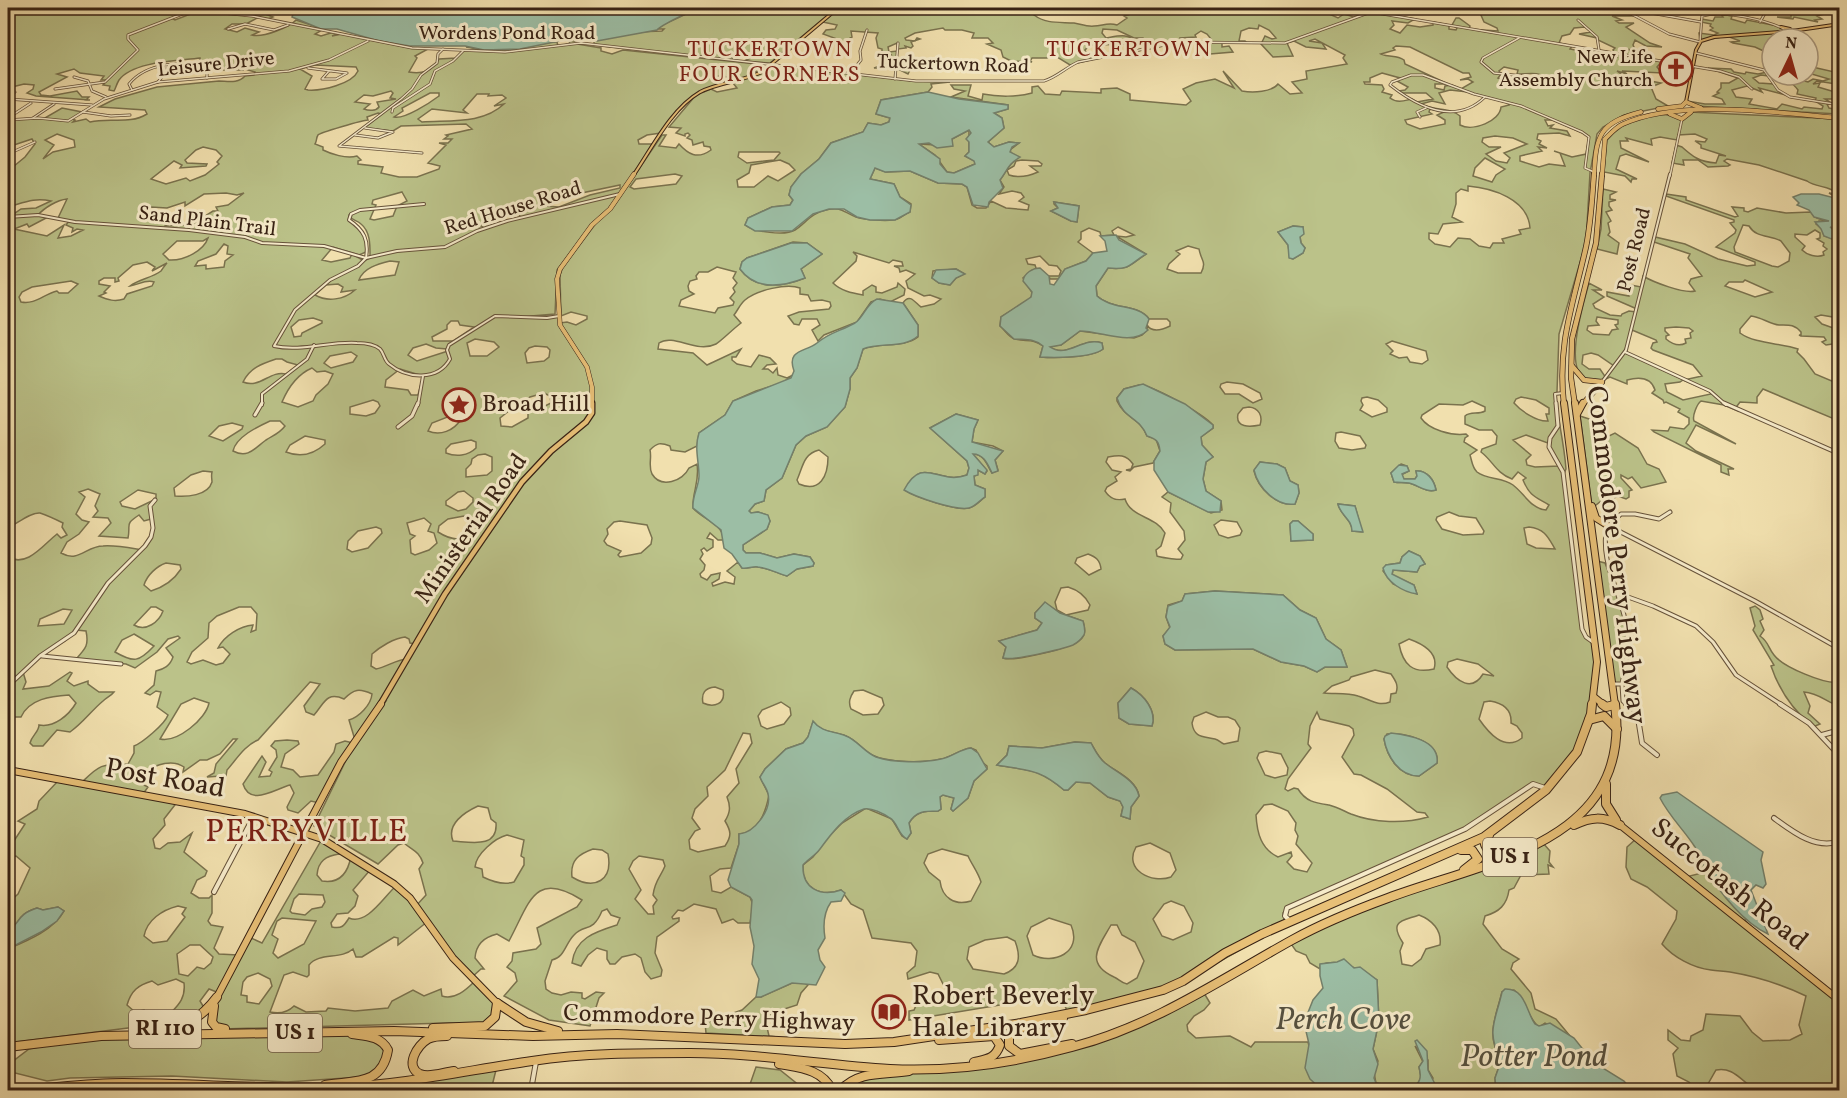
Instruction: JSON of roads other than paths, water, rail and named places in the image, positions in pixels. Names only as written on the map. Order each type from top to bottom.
[{"type":"highway","points":[[1608,130],[1652,112],[1682,106],[1686,102],[1705,110],[1837,117]]},
{"type":"highway","points":[[1652,112],[1683,117],[1705,110]]},
{"type":"highway","points":[[1652,112],[1705,110],[1803,113],[1837,117]]},
{"type":"highway","points":[[1788,115],[1806,114],[1803,113]]},
{"type":"highway","name":"Commodore Perry Highway","points":[[8,1049],[101,1036],[394,1030],[533,1036],[582,1034],[845,1044],[913,1040],[970,1032],[1086,1010],[1163,990],[1183,981],[1225,953],[1262,934],[1452,852],[1491,832],[1547,789],[1577,752],[1589,720],[1594,697],[1597,662],[1563,393],[1561,354],[1587,245],[1597,141],[1608,130]]},
{"type":"highway","name":"Commodore Perry Highway","points":[[18,1090],[116,1087],[313,1088],[394,1083],[536,1060],[665,1053],[922,1068],[975,1065],[1036,1056],[1095,1040],[1169,1011],[1328,922],[1391,897],[1539,846],[1581,815],[1597,796],[1607,778],[1616,743],[1617,729],[1601,591],[1580,448],[1571,363],[1575,329],[1596,243],[1604,142],[1608,130]]},
{"type":"highway","points":[[1571,363],[1583,381],[1602,382]]},
{"type":"highway","points":[[1576,417],[1581,404],[1602,382]]},
{"type":"highway","points":[[1580,448],[1593,511],[1598,520],[1607,525]]},
{"type":"highway","points":[[1596,560],[1597,527],[1607,525]]},
{"type":"highway","points":[[1588,588],[1601,591]]},
{"type":"highway","points":[[1594,697],[1606,707],[1614,705]]},
{"type":"highway","points":[[1589,720],[1600,716],[1606,717],[1617,729]]},
{"type":"highway","points":[[1607,778],[1604,801],[1608,811],[1620,825]]},
{"type":"highway","points":[[1562,831],[1592,817],[1604,817],[1620,825]]},
{"type":"highway","points":[[1491,832],[1484,841],[1488,852],[1495,856],[1509,857]]},
{"type":"highway","points":[[1452,852],[1468,849],[1474,852],[1478,859],[1456,876]]},
{"type":"highway","name":"RI 110","points":[[217,997],[210,1018],[214,1027],[276,1033]]},
{"type":"highway","name":"RI 110","points":[[101,1036],[184,1027],[201,1017],[217,997]]},
{"type":"highway","points":[[394,1030],[485,1026],[495,1017],[497,1003],[519,1018],[538,1026],[582,1034]]},
{"type":"highway","points":[[1086,1010],[1055,1021],[1014,1029],[1009,1037],[1009,1046],[1020,1054],[1095,1040]]},
{"type":"highway","points":[[313,1088],[338,1082],[370,1080],[378,1075],[387,1061],[388,1050],[381,1040],[335,1032]]},
{"type":"highway","points":[[465,1033],[429,1038],[417,1048],[413,1064],[418,1073],[425,1075],[445,1071],[465,1072]]},
{"type":"highway","points":[[913,1040],[948,1040],[986,1035],[994,1036],[999,1042],[997,1054],[990,1059],[941,1068]]},
{"type":"highway","points":[[758,1059],[821,1075],[828,1081],[832,1090]]},
{"type":"highway","points":[[841,1090],[848,1082],[861,1075],[893,1075],[922,1068]]},
{"type":"highway","points":[[8,1088],[44,1088]]},
{"type":"main road","name":"Ministerial Road","points":[[217,997],[341,762],[383,701],[446,594],[514,494],[544,458],[591,416],[593,404],[588,370],[581,354],[562,330],[559,316],[557,279],[560,269],[592,225],[610,209],[673,118],[693,97],[710,88],[752,77],[771,65],[838,8]]},
{"type":"main road","points":[[1819,27],[1839,24]]},
{"type":"main road","points":[[1686,102],[1700,42],[1714,37],[1760,33]]},
{"type":"main road","name":"Post Road","points":[[8,770],[254,817],[305,832],[339,849],[394,884],[410,898],[453,958],[497,1003]]},
{"type":"main road","name":"Succotash Road","points":[[1620,825],[1839,1001]]},
{"type":"street","name":"Wordens Pond Road","points":[[174,8],[247,15],[412,48],[506,52],[578,43],[771,65]]},
{"type":"street","points":[[1365,8],[1370,12],[1732,74],[1752,89]]},
{"type":"street","points":[[1621,8],[1701,22]]},
{"type":"street","points":[[1621,8],[1674,36],[1700,42],[1701,22],[1705,14],[1718,14]]},
{"type":"street","points":[[1689,8],[1781,27]]},
{"type":"street","points":[[1760,23],[1768,8]]},
{"type":"street","points":[[55,89],[106,81],[138,50],[128,39],[130,34],[192,10]]},
{"type":"street","name":"Tuckertown Road","points":[[771,65],[920,81],[1046,81],[1057,77],[1076,63],[1174,43],[1285,44],[1370,12]]},
{"type":"street","points":[[1578,20],[1597,37],[1599,50]]},
{"type":"street","points":[[228,29],[245,24],[274,30],[289,24]]},
{"type":"street","points":[[850,74],[855,64],[861,60],[860,51],[867,30]]},
{"type":"street","points":[[1521,38],[1483,58],[1481,62],[1483,66],[1495,73],[1523,76]]},
{"type":"street","name":"Leisure Drive","points":[[33,118],[68,121],[107,98],[158,82],[266,75],[306,67],[329,60],[369,40]]},
{"type":"street","points":[[895,79],[898,43]]},
{"type":"street","points":[[422,153],[339,147],[412,89],[421,75],[437,63],[438,54],[443,49]]},
{"type":"street","points":[[392,112],[393,108],[430,84],[435,71],[453,61],[464,50]]},
{"type":"street","points":[[1696,53],[1760,70]]},
{"type":"street","points":[[158,82],[166,72],[166,66]]},
{"type":"street","points":[[132,90],[129,84],[137,75],[166,66],[200,66],[207,69],[207,78]]},
{"type":"street","points":[[306,67],[347,73],[319,84]]},
{"type":"street","points":[[326,80],[322,77],[329,70]]},
{"type":"street","points":[[1485,97],[1478,105],[1462,112],[1426,108],[1390,84],[1411,75],[1423,75],[1485,97],[1521,106],[1586,134],[1589,138],[1585,168],[1594,172]]},
{"type":"street","points":[[74,77],[86,80],[95,93],[107,98]]},
{"type":"street","points":[[1776,87],[1779,91],[1806,101],[1839,105]]},
{"type":"street","points":[[8,98],[15,92]]},
{"type":"street","points":[[8,98],[33,102],[93,105]]},
{"type":"street","points":[[1803,105],[1806,101]]},
{"type":"street","points":[[8,119],[33,102]]},
{"type":"street","points":[[8,119],[33,118],[56,103]]},
{"type":"street","points":[[1420,117],[1417,112],[1426,108]]},
{"type":"street","points":[[81,112],[111,116],[130,115]]},
{"type":"street","name":"Post Road","points":[[1602,382],[1624,352],[1636,312],[1645,268],[1654,242],[1657,220],[1663,207],[1683,117]]},
{"type":"street","points":[[355,135],[378,138],[393,132],[363,128]]},
{"type":"street","points":[[8,154],[35,141]]},
{"type":"street","name":"Red House Road","points":[[314,345],[275,348],[295,310],[330,280],[358,266],[366,258],[397,250],[445,247],[477,231],[507,221],[621,194]]},
{"type":"street","points":[[366,258],[367,238],[361,227],[349,220],[351,214],[360,210],[424,204]]},
{"type":"street","name":"Sand Plain Trail","points":[[8,217],[44,216],[75,222],[241,236],[262,243],[324,246],[366,258]]},
{"type":"street","points":[[255,415],[261,405],[262,394],[307,359],[314,345],[345,341],[373,345],[384,352],[389,364],[412,375],[423,376],[444,369],[450,359],[447,350],[450,343],[492,316],[505,314],[547,318],[559,316]]},
{"type":"street","points":[[1566,326],[1575,329]]},
{"type":"street","points":[[1624,352],[1710,391],[1728,407],[1839,454]]},
{"type":"street","points":[[398,427],[412,417],[418,408],[423,376]]},
{"type":"street","points":[[1563,393],[1555,394],[1558,426],[1550,438],[1549,447],[1563,472],[1583,632],[1586,637],[1595,642]]},
{"type":"street","points":[[8,686],[40,656],[74,633],[108,583],[146,546],[153,528],[150,506],[155,500]]},
{"type":"street","points":[[1657,755],[1642,747],[1638,734],[1637,712],[1623,701],[1626,632],[1624,617],[1604,556],[1604,538],[1607,525],[1621,514],[1659,519],[1670,512]]},
{"type":"street","points":[[1607,525],[1755,601],[1839,649]]},
{"type":"street","points":[[1617,593],[1645,602],[1696,626],[1713,642],[1741,680],[1809,723],[1839,756]]},
{"type":"street","points":[[40,656],[121,664]]},
{"type":"street","points":[[1611,684],[1622,684]]},
{"type":"street","points":[[1822,735],[1839,730]]},
{"type":"street","points":[[1292,922],[1285,916],[1287,908],[1465,830],[1532,785],[1547,789]]},
{"type":"street","points":[[214,891],[254,817]]},
{"type":"street","points":[[1774,818],[1791,830],[1818,843],[1831,844],[1839,841]]},
{"type":"street","points":[[531,1090],[536,1060]]},
{"type":"water","points":[[274,8],[699,8],[657,30],[597,41],[569,39],[520,49],[484,50],[465,46],[410,46],[379,41],[337,29],[321,29],[292,17],[293,14],[285,14]]},
{"type":"water","points":[[928,92],[959,99],[1008,105],[1008,109],[994,113],[1002,118],[1004,128],[988,142],[994,147],[1009,142],[1019,143],[1012,147],[1010,152],[1020,157],[1010,165],[1000,180],[1003,188],[989,202],[988,207],[973,205],[967,187],[962,184],[938,183],[910,171],[885,172],[875,168],[870,179],[894,184],[900,197],[911,205],[910,212],[895,220],[870,220],[857,217],[844,209],[829,209],[813,214],[792,231],[755,231],[745,225],[748,218],[772,207],[790,205],[793,200],[789,195],[791,187],[801,174],[819,159],[831,143],[863,132],[868,123],[881,125],[889,122],[890,118],[876,114],[881,100]],"holes":[[[969,130],[971,133],[966,139],[969,142],[969,152],[965,156],[975,164],[954,173],[947,172],[940,164],[940,159],[919,144],[929,143],[937,148],[953,146],[952,139]]]},
{"type":"water","points":[[1801,194],[1819,194],[1839,199],[1839,230],[1830,227],[1836,232],[1835,236],[1839,242],[1824,236],[1815,222],[1829,221],[1814,217],[1809,210],[1797,205],[1799,203],[1793,197]]},
{"type":"water","points":[[1054,202],[1079,206],[1077,222],[1051,211],[1058,208]]},
{"type":"water","points":[[1293,226],[1303,227],[1304,234],[1300,237],[1305,248],[1303,253],[1293,259],[1289,258],[1288,245],[1278,232]]},
{"type":"water","points":[[1116,235],[1119,240],[1146,254],[1125,267],[1108,268],[1096,286],[1097,296],[1110,303],[1145,314],[1149,319],[1146,328],[1148,330],[1141,335],[1125,338],[1080,331],[1061,345],[1050,347],[1063,350],[1095,342],[1102,343],[1103,349],[1082,356],[1040,357],[1043,346],[1040,343],[1014,339],[1000,326],[1001,317],[1031,297],[1032,292],[1023,281],[1029,272],[1040,268],[1049,276],[1050,284],[1054,285],[1065,269],[1086,261],[1093,253],[1107,251],[1105,241],[1100,236]]},
{"type":"water","points":[[791,243],[807,243],[822,254],[801,269],[805,278],[779,285],[762,284],[746,276],[740,269],[742,262],[747,258]]},
{"type":"water","points":[[956,269],[965,274],[956,278],[950,285],[939,283],[932,278],[936,270]]},
{"type":"water","points":[[877,299],[903,303],[918,325],[918,336],[906,343],[863,349],[857,368],[850,378],[850,389],[845,407],[827,427],[806,436],[796,445],[782,478],[766,490],[764,501],[755,504],[749,511],[768,515],[770,521],[767,529],[743,545],[746,553],[760,553],[777,558],[794,554],[810,557],[814,563],[813,566],[797,569],[787,576],[762,568],[742,568],[732,554],[724,548],[721,530],[693,508],[699,480],[697,449],[699,433],[725,415],[733,401],[791,378],[794,371],[793,359],[798,352],[855,323]]},
{"type":"water","points":[[1143,384],[1185,404],[1213,425],[1213,428],[1201,437],[1202,445],[1213,457],[1206,462],[1203,479],[1206,491],[1221,501],[1220,512],[1208,512],[1168,492],[1154,470],[1154,461],[1160,451],[1158,443],[1147,436],[1140,425],[1123,410],[1117,398],[1124,389]]},
{"type":"water","points":[[956,414],[978,420],[972,442],[1003,451],[995,460],[998,471],[992,473],[983,458],[973,454],[987,470],[985,474],[978,470],[978,475],[974,476],[975,485],[985,489],[985,497],[969,508],[936,503],[904,490],[911,479],[925,472],[948,477],[967,475],[969,468],[967,461],[930,428]]},
{"type":"water","points":[[1260,462],[1277,464],[1285,468],[1290,481],[1298,485],[1299,493],[1295,504],[1275,499],[1264,489],[1254,470]]},
{"type":"water","points":[[1399,465],[1407,466],[1409,471],[1402,474],[1404,479],[1415,479],[1416,471],[1423,472],[1432,479],[1436,490],[1425,490],[1409,483],[1394,482],[1391,473]]},
{"type":"water","points":[[1338,504],[1355,506],[1363,532],[1352,531],[1350,523]]},
{"type":"water","points":[[1298,521],[1313,534],[1313,540],[1291,541],[1290,524]]},
{"type":"water","points":[[1409,551],[1420,556],[1425,564],[1420,566],[1417,572],[1393,570],[1392,574],[1414,585],[1417,594],[1396,586],[1388,578],[1383,568],[1386,565],[1400,563],[1402,557]]},
{"type":"water","points":[[1215,591],[1283,595],[1300,610],[1316,618],[1326,639],[1341,650],[1347,667],[1325,667],[1317,672],[1304,666],[1281,662],[1253,649],[1175,650],[1165,644],[1163,636],[1170,627],[1166,617],[1168,606],[1182,601],[1185,594]]},
{"type":"water","points":[[1045,602],[1060,613],[1083,621],[1085,633],[1083,636],[1073,645],[1059,649],[1027,656],[1003,658],[1006,647],[999,641],[1037,630],[1042,623],[1035,618],[1035,613]]},
{"type":"water","points":[[1131,688],[1151,709],[1152,726],[1129,724],[1119,718],[1118,703]]},
{"type":"water","points":[[813,721],[824,730],[850,738],[868,752],[883,759],[908,762],[926,761],[945,758],[971,748],[978,753],[987,769],[974,781],[968,798],[953,811],[951,809],[954,798],[943,795],[940,797],[941,809],[921,812],[915,816],[909,823],[911,833],[907,839],[890,818],[870,809],[857,812],[839,826],[803,865],[806,880],[814,889],[826,892],[841,890],[845,893],[841,901],[831,902],[825,915],[825,938],[818,950],[820,960],[825,967],[816,985],[792,983],[761,997],[756,997],[759,979],[752,964],[754,946],[750,927],[752,900],[731,887],[728,880],[739,844],[739,834],[745,833],[756,825],[767,807],[768,794],[760,777],[786,749],[803,743],[808,737]]},
{"type":"water","points":[[1391,733],[1422,740],[1437,755],[1437,763],[1419,776],[1406,773],[1395,764],[1386,745],[1385,736]]},
{"type":"water","points":[[1075,742],[1091,743],[1103,761],[1134,785],[1139,796],[1131,807],[1130,819],[1121,816],[1123,807],[1120,801],[1108,797],[1090,783],[1076,782],[1068,790],[1064,790],[1040,774],[997,765],[1007,755],[1009,746],[1042,748]]},
{"type":"water","points":[[1677,792],[1763,852],[1761,860],[1766,884],[1763,888],[1756,885],[1751,890],[1768,934],[1750,923],[1726,898],[1705,868],[1695,847],[1660,798],[1662,795]]},
{"type":"water","points":[[58,907],[64,911],[57,921],[8,949],[8,932],[22,916],[37,908],[43,910]]},
{"type":"water","name":"Perch Cove","points":[[1344,959],[1354,968],[1360,967],[1377,980],[1379,1021],[1373,1049],[1378,1064],[1374,1078],[1376,1083],[1400,1090],[1320,1088],[1310,1079],[1305,1068],[1309,1044],[1305,1027],[1307,1015],[1313,1000],[1323,988],[1320,964]]},
{"type":"water","name":"Potter Pond","points":[[1505,989],[1517,992],[1521,996],[1535,1024],[1539,1026],[1550,1023],[1574,1038],[1593,1062],[1624,1081],[1632,1090],[1496,1090],[1495,1078],[1501,1061],[1494,1042],[1493,1026],[1502,992]]},
{"type":"water","name":"Perch Cove","points":[[1417,1040],[1427,1051],[1428,1070],[1435,1084],[1428,1090],[1410,1090],[1419,1080],[1419,1067],[1423,1061],[1415,1041]]},
{"type":"place","name":"New Life Assembly Church","points":[[1676,69]]},
{"type":"place","name":"Broad Hill","points":[[459,405]]},
{"type":"place","name":"Robert Beverly Hale Library","points":[[889,1012]]},
{"type":"district","name":"TUCKERTOWN","points":[[1129,50]]},
{"type":"district","name":"TUCKERTOWN FOUR CORNERS","points":[[770,62]]},
{"type":"district","name":"PERRYVILLE","points":[[307,833]]}]
